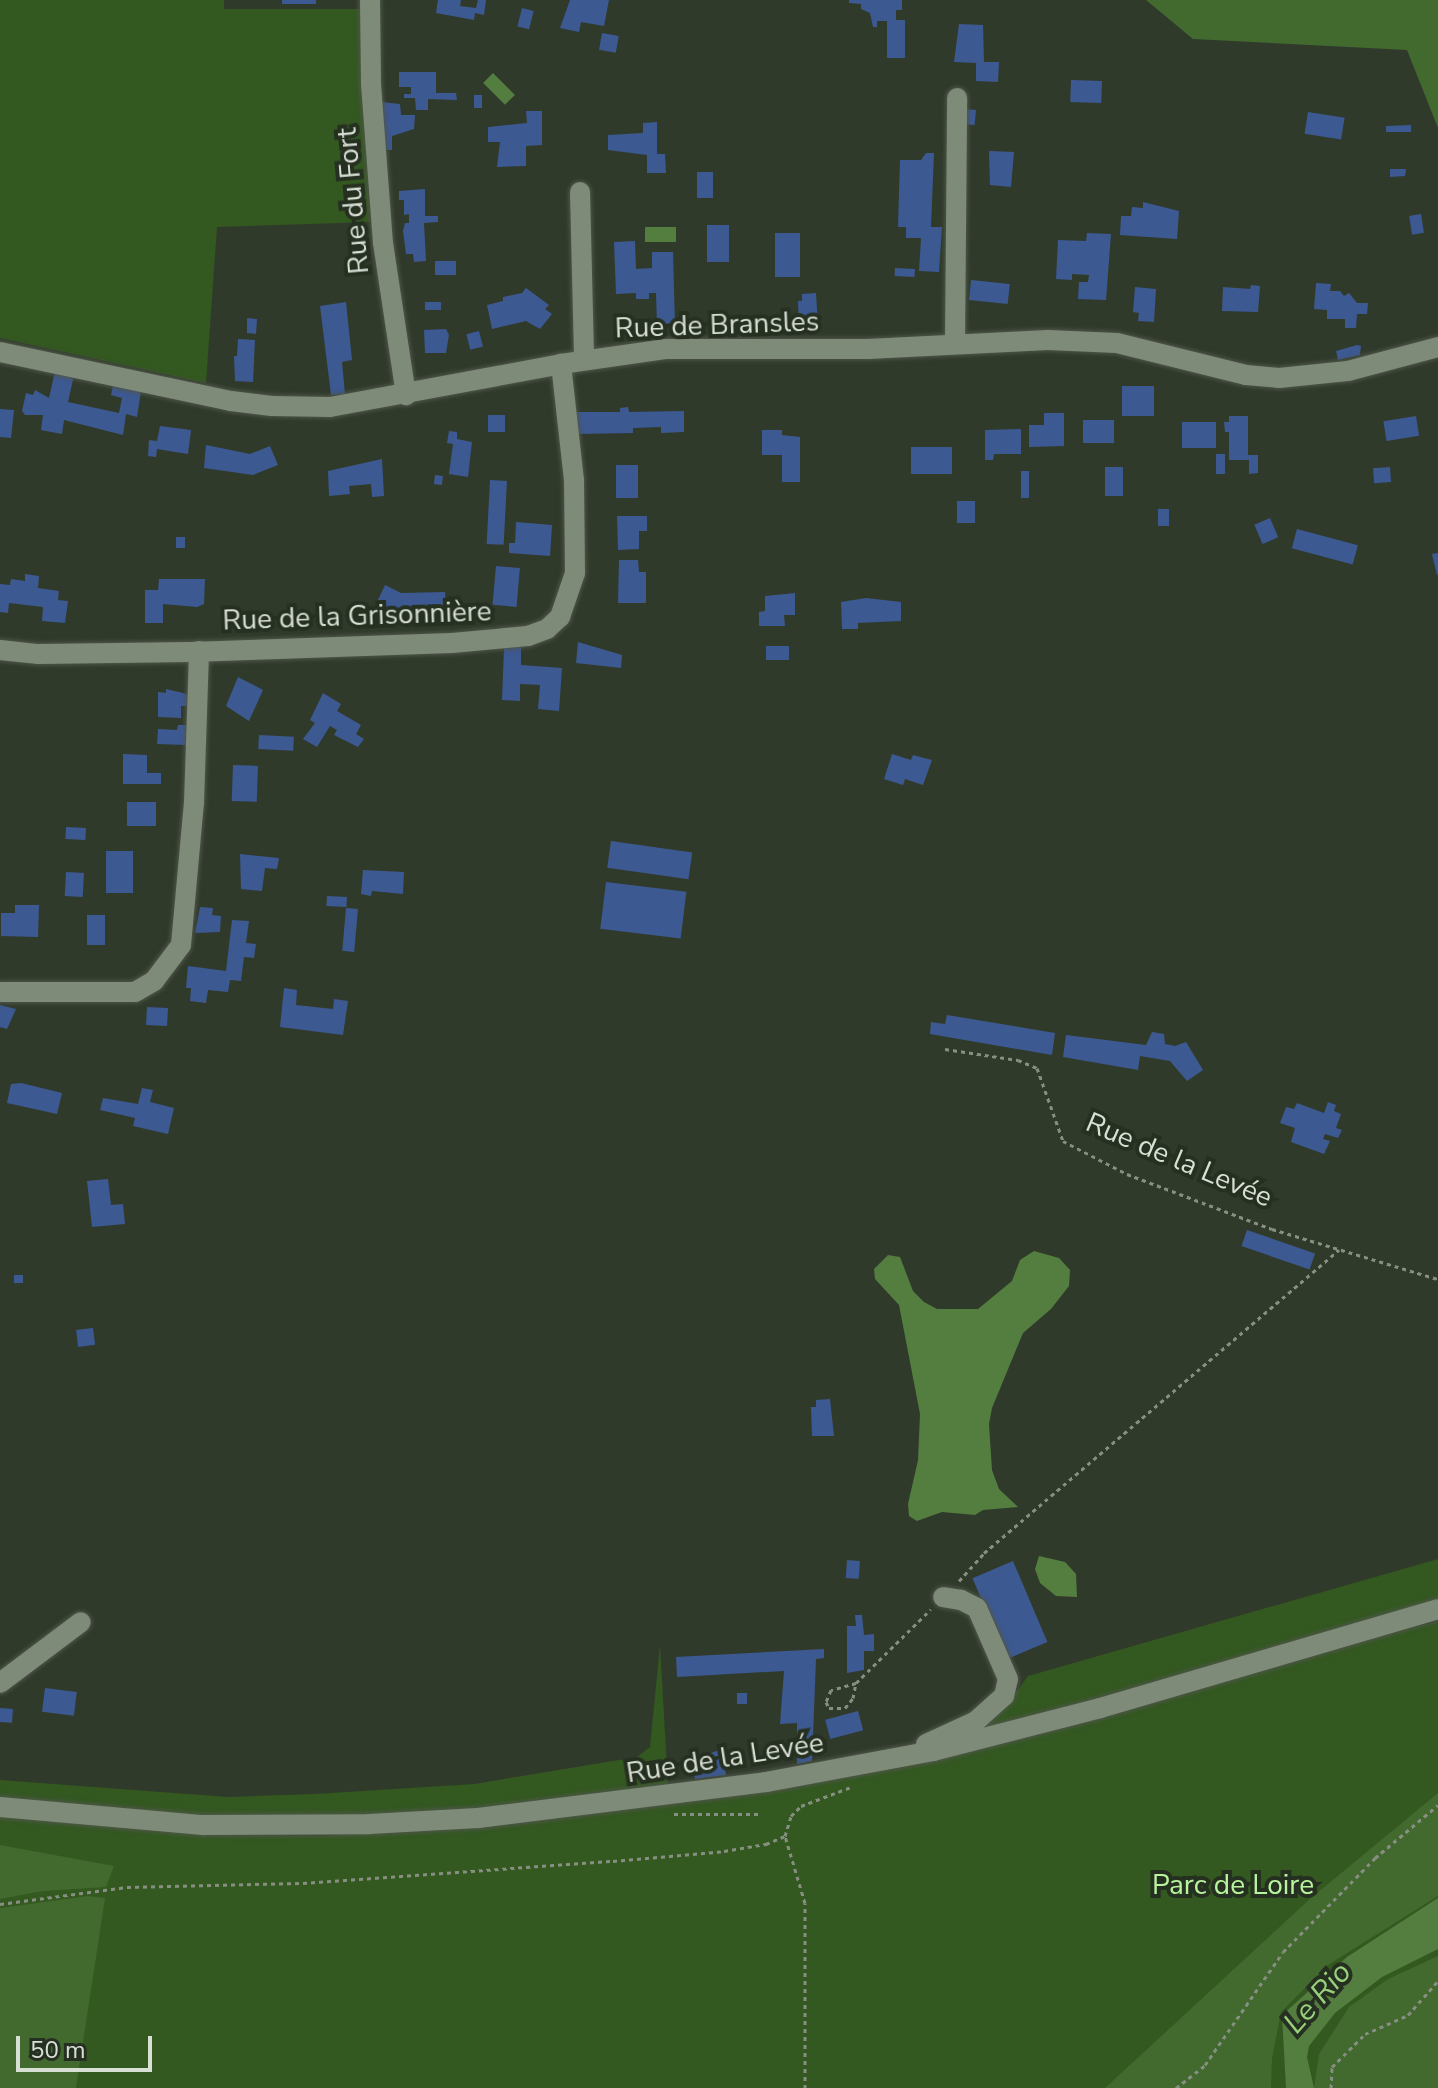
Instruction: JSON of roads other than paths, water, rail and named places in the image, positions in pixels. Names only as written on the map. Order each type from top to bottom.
[{"type":"street","name":"Rue du Fort","points":[[370,0],[371,84],[383,243],[406,395]]},
{"type":"street","points":[[955,344],[957,98]]},
{"type":"street","points":[[580,192],[584,360]]},
{"type":"street","name":"Rue de Bransles","points":[[0,352],[231,401],[272,406],[330,407],[584,360],[665,349],[868,349],[1048,340],[1117,343],[1246,375],[1279,378],[1348,371],[1438,347]]},
{"type":"street","name":"Rue de la Grisonnière","points":[[0,992],[135,992],[154,981],[181,945],[194,803],[199,651],[452,643],[528,636],[547,629],[560,617],[575,573],[574,480],[561,364]]},
{"type":"street","points":[[0,650],[39,654],[199,651]]},
{"type":"street","points":[[905,1756],[976,1721],[1004,1696],[1008,1679],[977,1608],[961,1600],[943,1597]]},
{"type":"street","name":"Rue de la Levée","points":[[0,1807],[203,1825],[447,1820],[584,1807],[766,1782],[905,1756],[1100,1708],[1438,1609]]},
{"type":"street","points":[[0,1683],[81,1622]]},
{"type":"water","points":[[493,73],[515,95],[505,105],[483,83]]},
{"type":"water","points":[[645,227],[676,227],[676,242],[645,242]]},
{"type":"water","points":[[1034,1251],[1059,1258],[1070,1270],[1069,1286],[1051,1309],[1023,1333],[992,1408],[989,1424],[992,1470],[999,1489],[1018,1507],[983,1510],[975,1515],[942,1512],[917,1521],[909,1516],[908,1504],[918,1460],[920,1414],[899,1305],[875,1279],[874,1269],[888,1255],[900,1257],[913,1291],[924,1302],[937,1309],[978,1309],[1012,1281],[1020,1260]]},
{"type":"water","points":[[1039,1556],[1065,1562],[1076,1574],[1077,1597],[1056,1596],[1040,1583],[1035,1569]]},
{"type":"water","name":"Le Rio","points":[[1438,1898],[1438,1949],[1382,1977],[1335,2013],[1309,2046],[1307,2057],[1314,2088],[1286,2088],[1282,2015],[1347,1957]]},
{"type":"park label","name":"Parc de Loire","points":[[1233,1885]]}]
